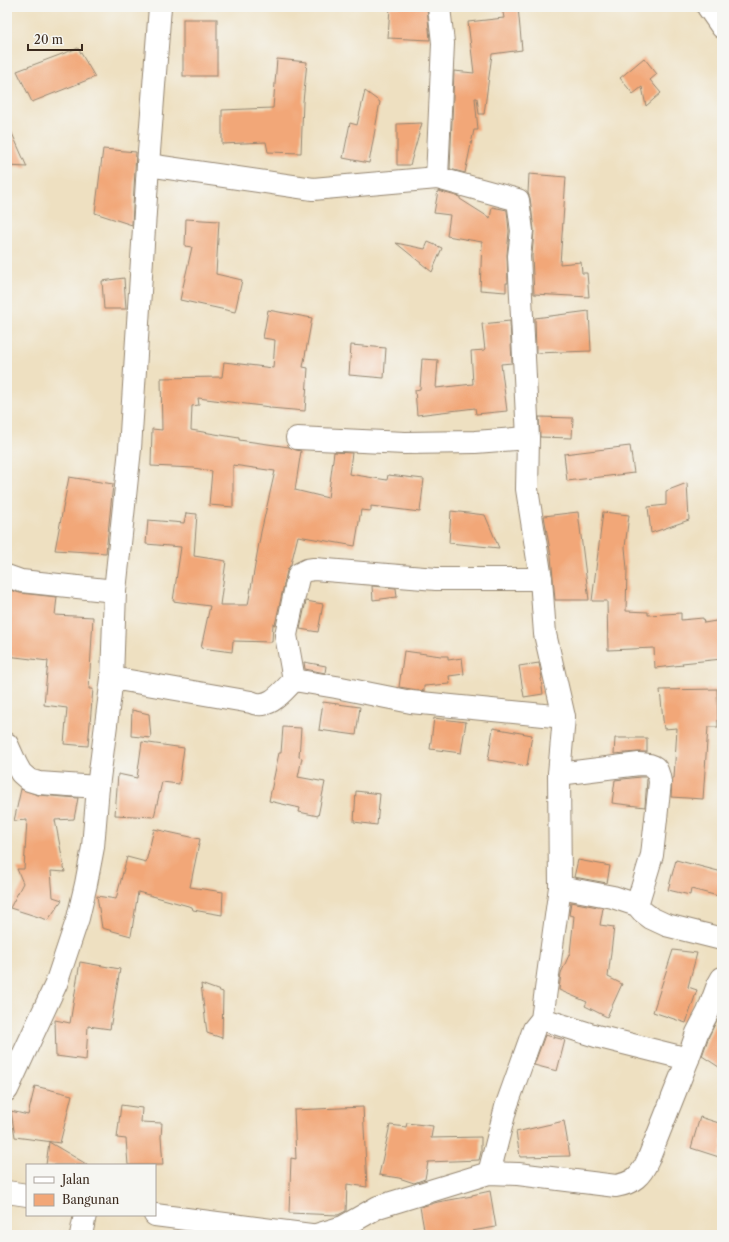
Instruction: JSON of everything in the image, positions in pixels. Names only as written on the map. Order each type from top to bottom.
[{"type":"street","points":[[7,1090],[56,984],[78,918],[93,847],[98,787],[112,678],[115,591],[130,449],[148,165],[160,7]]},
{"type":"street","points":[[437,178],[443,43],[439,7]]},
{"type":"street","points":[[708,7],[722,27]]},
{"type":"street","points":[[148,165],[313,189],[437,178],[518,200],[522,231],[519,256],[528,438],[527,489],[541,579],[546,634],[564,717],[559,774],[560,887],[542,1019],[534,1029],[506,1107],[489,1173]]},
{"type":"street","points":[[297,438],[405,443],[475,442],[528,438]]},
{"type":"street","points":[[294,680],[286,635],[299,574],[302,572],[314,569],[436,579],[541,579]]},
{"type":"street","points":[[7,576],[21,581],[115,591]]},
{"type":"street","points":[[112,678],[262,705],[273,701],[294,680]]},
{"type":"street","points":[[294,680],[411,702],[564,717]]},
{"type":"street","points":[[7,744],[21,773],[29,780],[39,783],[98,787]]},
{"type":"street","points":[[559,774],[640,764],[650,764],[654,766],[659,774],[660,782],[652,855],[637,905]]},
{"type":"street","points":[[560,887],[612,897],[637,905],[651,918],[666,925],[722,939]]},
{"type":"street","points":[[316,1235],[343,1226],[378,1207],[489,1173],[518,1174],[616,1186],[633,1181],[644,1170],[698,1033],[722,978]]},
{"type":"street","points":[[542,1019],[596,1036],[688,1059]]},
{"type":"street","points":[[7,1192],[26,1195]]},
{"type":"street","points":[[156,1215],[311,1235]]},
{"type":"street","points":[[81,1235],[85,1216]]},
{"type":"building","points":[[390,7],[427,7],[430,40],[388,38]]},
{"type":"building","points":[[502,7],[518,7],[522,50],[492,54],[484,114],[479,114],[477,98],[475,98],[478,130],[474,130],[465,173],[450,169],[454,71],[474,73],[468,22],[504,18]]},
{"type":"building","points":[[183,19],[217,19],[217,76],[183,76]]},
{"type":"building","points":[[78,48],[95,77],[32,102],[17,71]]},
{"type":"building","points":[[644,58],[657,74],[650,80],[661,93],[646,106],[642,87],[633,94],[620,78]]},
{"type":"building","points":[[277,59],[307,62],[303,102],[301,153],[268,152],[266,142],[222,144],[222,110],[273,108]]},
{"type":"building","points":[[365,91],[380,102],[369,163],[343,158],[350,123],[357,125]]},
{"type":"building","points":[[7,122],[27,167],[7,166]]},
{"type":"building","points":[[422,123],[410,165],[397,165],[397,124]]},
{"type":"building","points":[[103,149],[136,152],[132,225],[95,213]]},
{"type":"building","points":[[529,174],[566,177],[560,264],[581,262],[582,273],[587,273],[589,297],[534,294],[532,256],[534,230],[528,193]]},
{"type":"building","points":[[438,191],[460,197],[460,199],[490,218],[492,207],[507,210],[509,231],[507,255],[508,283],[506,283],[506,292],[480,290],[482,242],[447,236],[450,215],[434,213]]},
{"type":"building","points":[[186,219],[219,221],[216,274],[242,280],[235,312],[180,300],[192,247],[185,246]]},
{"type":"building","points":[[428,242],[442,248],[432,272],[396,243],[425,249]]},
{"type":"building","points":[[124,278],[126,309],[104,309],[102,281]]},
{"type":"building","points":[[268,310],[312,318],[303,367],[308,368],[305,411],[270,408],[198,398],[199,405],[192,406],[191,430],[239,438],[239,440],[289,447],[301,451],[295,490],[328,498],[334,452],[352,453],[349,474],[387,480],[388,475],[424,479],[420,512],[371,506],[371,511],[361,510],[355,546],[298,536],[291,564],[287,571],[275,625],[273,624],[272,642],[233,641],[232,652],[201,648],[210,606],[173,601],[181,547],[146,544],[148,520],[184,523],[186,513],[197,514],[194,556],[226,561],[220,605],[248,605],[261,532],[275,471],[233,465],[233,507],[209,505],[212,471],[194,468],[151,466],[152,429],[162,430],[161,378],[222,377],[224,362],[273,368],[275,340],[263,338]]},
{"type":"building","points":[[589,311],[591,351],[536,353],[535,318]]},
{"type":"building","points":[[510,321],[512,363],[501,364],[507,411],[476,414],[475,408],[417,415],[415,390],[420,389],[422,359],[438,360],[436,388],[473,384],[471,351],[485,350],[482,324]]},
{"type":"building","points":[[351,345],[386,348],[384,378],[349,375]]},
{"type":"building","points":[[539,417],[573,418],[572,438],[540,437]]},
{"type":"building","points":[[630,446],[634,473],[567,481],[564,454]]},
{"type":"building","points":[[69,477],[113,484],[106,553],[55,550]]},
{"type":"building","points":[[687,483],[689,520],[651,533],[648,507],[666,505],[666,491]]},
{"type":"building","points":[[451,511],[485,515],[499,548],[449,543]]},
{"type":"building","points":[[578,512],[589,600],[555,600],[551,556],[544,516]]},
{"type":"building","points":[[603,512],[629,515],[625,547],[627,569],[626,611],[648,612],[648,615],[681,613],[681,620],[703,618],[704,623],[722,620],[722,659],[682,663],[683,665],[655,668],[654,648],[608,650],[607,601],[592,601]]},
{"type":"building","points":[[372,586],[396,588],[397,597],[373,600]]},
{"type":"building","points":[[7,589],[20,593],[57,597],[55,615],[93,617],[89,689],[93,689],[88,746],[64,744],[67,708],[44,705],[48,661],[7,656]]},
{"type":"building","points":[[306,601],[323,604],[318,632],[300,629]]},
{"type":"building","points":[[404,651],[448,656],[448,660],[462,658],[464,674],[449,676],[450,684],[424,686],[424,691],[399,687]]},
{"type":"building","points":[[304,662],[326,666],[325,673],[305,669]]},
{"type":"building","points":[[539,663],[543,694],[524,697],[519,666]]},
{"type":"building","points":[[717,689],[718,727],[708,727],[703,799],[671,797],[672,778],[674,778],[677,728],[664,729],[660,690]]},
{"type":"building","points":[[323,702],[360,707],[356,735],[319,730]]},
{"type":"building","points":[[132,710],[149,714],[151,738],[131,736]]},
{"type":"building","points":[[434,718],[466,722],[461,753],[430,749]]},
{"type":"building","points":[[283,727],[301,728],[299,757],[302,758],[298,777],[325,782],[318,816],[299,812],[300,808],[269,801],[279,753],[281,753]]},
{"type":"building","points":[[493,728],[532,735],[527,766],[488,760]]},
{"type":"building","points":[[615,738],[647,738],[647,752],[614,754]]},
{"type":"building","points":[[142,742],[184,748],[179,784],[162,782],[154,817],[115,815],[118,774],[137,778]]},
{"type":"building","points":[[646,777],[647,779],[645,807],[612,803],[615,780]]},
{"type":"building","points":[[21,789],[38,795],[78,798],[74,819],[55,820],[65,872],[51,871],[53,897],[62,900],[48,920],[10,908],[23,883],[17,869],[24,869],[27,820],[14,821]]},
{"type":"building","points":[[356,791],[380,794],[377,825],[354,822]]},
{"type":"building","points":[[154,829],[200,839],[190,887],[223,892],[222,915],[193,910],[192,907],[138,892],[131,936],[102,928],[97,896],[116,899],[127,857],[146,862]]},
{"type":"building","points":[[578,860],[610,866],[607,883],[574,877]]},
{"type":"building","points":[[676,860],[722,872],[722,897],[691,889],[690,895],[668,890]]},
{"type":"building","points":[[571,902],[603,908],[600,925],[614,927],[608,977],[622,984],[607,1017],[585,1006],[587,1002],[559,990],[561,973],[570,953],[574,916],[569,915]]},
{"type":"building","points":[[673,950],[697,953],[688,987],[697,990],[686,1023],[653,1012]]},
{"type":"building","points":[[80,962],[120,969],[110,1029],[88,1026],[86,1060],[56,1056],[55,1020],[70,1023]]},
{"type":"building","points":[[201,984],[223,992],[222,1038],[207,1033]]},
{"type":"building","points":[[722,1010],[722,1069],[702,1056],[709,1036]]},
{"type":"building","points":[[545,1035],[565,1040],[557,1071],[534,1065]]},
{"type":"building","points":[[35,1086],[72,1095],[60,1143],[15,1137],[11,1111],[28,1115]]},
{"type":"building","points":[[121,1105],[142,1108],[141,1122],[162,1123],[161,1137],[163,1165],[128,1164],[126,1139],[117,1138]]},
{"type":"building","points":[[363,1107],[367,1187],[347,1184],[346,1211],[338,1215],[289,1213],[291,1158],[296,1159],[294,1110]]},
{"type":"building","points":[[700,1117],[722,1124],[722,1148],[719,1157],[691,1148]]},
{"type":"building","points":[[564,1121],[570,1156],[520,1157],[516,1132]]},
{"type":"building","points":[[407,1123],[433,1126],[431,1138],[481,1137],[481,1152],[479,1160],[428,1162],[425,1179],[414,1183],[399,1178],[379,1175],[390,1125],[406,1127]]},
{"type":"building","points":[[49,1142],[86,1164],[46,1164]]},
{"type":"building","points":[[490,1191],[496,1227],[472,1231],[473,1235],[425,1235],[420,1207]]}]
